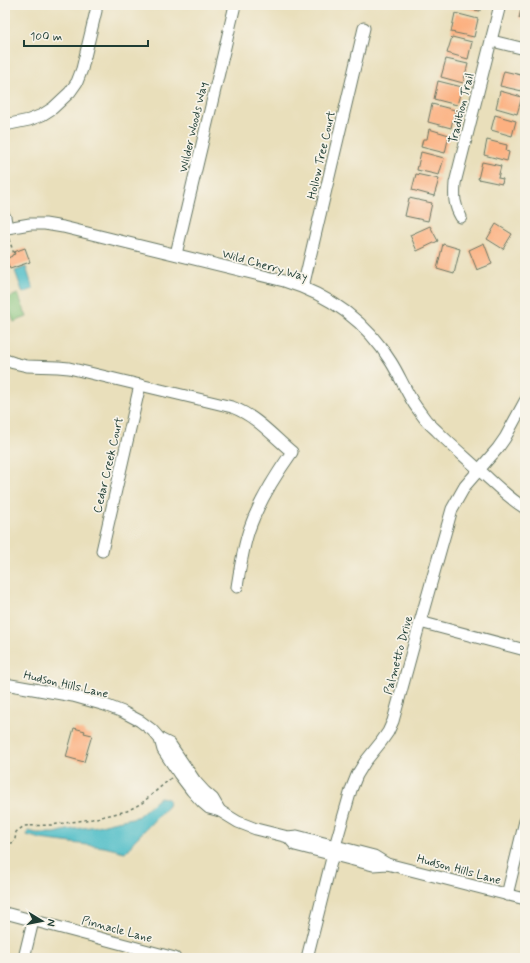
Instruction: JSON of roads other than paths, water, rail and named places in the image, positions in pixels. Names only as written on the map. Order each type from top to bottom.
[{"type":"street","points":[[5,125],[29,120],[42,115],[53,108],[70,92],[77,82],[82,70],[96,11],[96,5]]},
{"type":"street","name":"Wilder Woods Way","points":[[176,254],[235,5]]},
{"type":"street","name":"Tradition Trail","points":[[461,218],[455,206],[454,198],[456,183],[500,5]]},
{"type":"street","name":"Hollow Tree Court","points":[[303,287],[364,28]]},
{"type":"street","points":[[492,41],[525,49]]},
{"type":"street","name":"Wild Cherry Way","points":[[6,228],[30,224],[45,224],[63,227],[284,281],[303,287],[331,302],[348,313],[364,328],[384,351],[410,399],[426,421],[512,499],[525,508]]},
{"type":"street","points":[[5,360],[27,366],[69,368],[232,407],[262,424],[292,452],[279,470],[262,499],[256,513],[249,531],[237,587]]},
{"type":"street","name":"Cedar Creek Court","points":[[102,550],[140,385]]},
{"type":"street","name":"Palmetto Drive","points":[[307,958],[334,850],[351,790],[357,775],[388,732],[393,721],[452,509],[465,486],[505,438],[525,401]]},
{"type":"street","points":[[420,622],[525,650]]},
{"type":"street","name":"Hudson Hills Lane","points":[[5,684],[73,696],[105,705],[140,721],[152,730],[160,739],[170,744],[195,782],[213,799],[220,810],[238,822],[288,838],[297,836],[334,850],[374,856],[387,864],[525,900]]},
{"type":"street","points":[[507,895],[525,821]]},
{"type":"street","name":"Pinnacle Lane","points":[[5,913],[175,958]]},
{"type":"street","points":[[24,958],[33,921]]},
{"type":"water","points":[[26,267],[33,289],[23,293],[15,271]]},
{"type":"water","points":[[160,797],[167,798],[169,800],[168,806],[125,852],[104,847],[40,839],[27,835],[28,831],[37,833],[55,833],[98,826],[137,817]]}]
